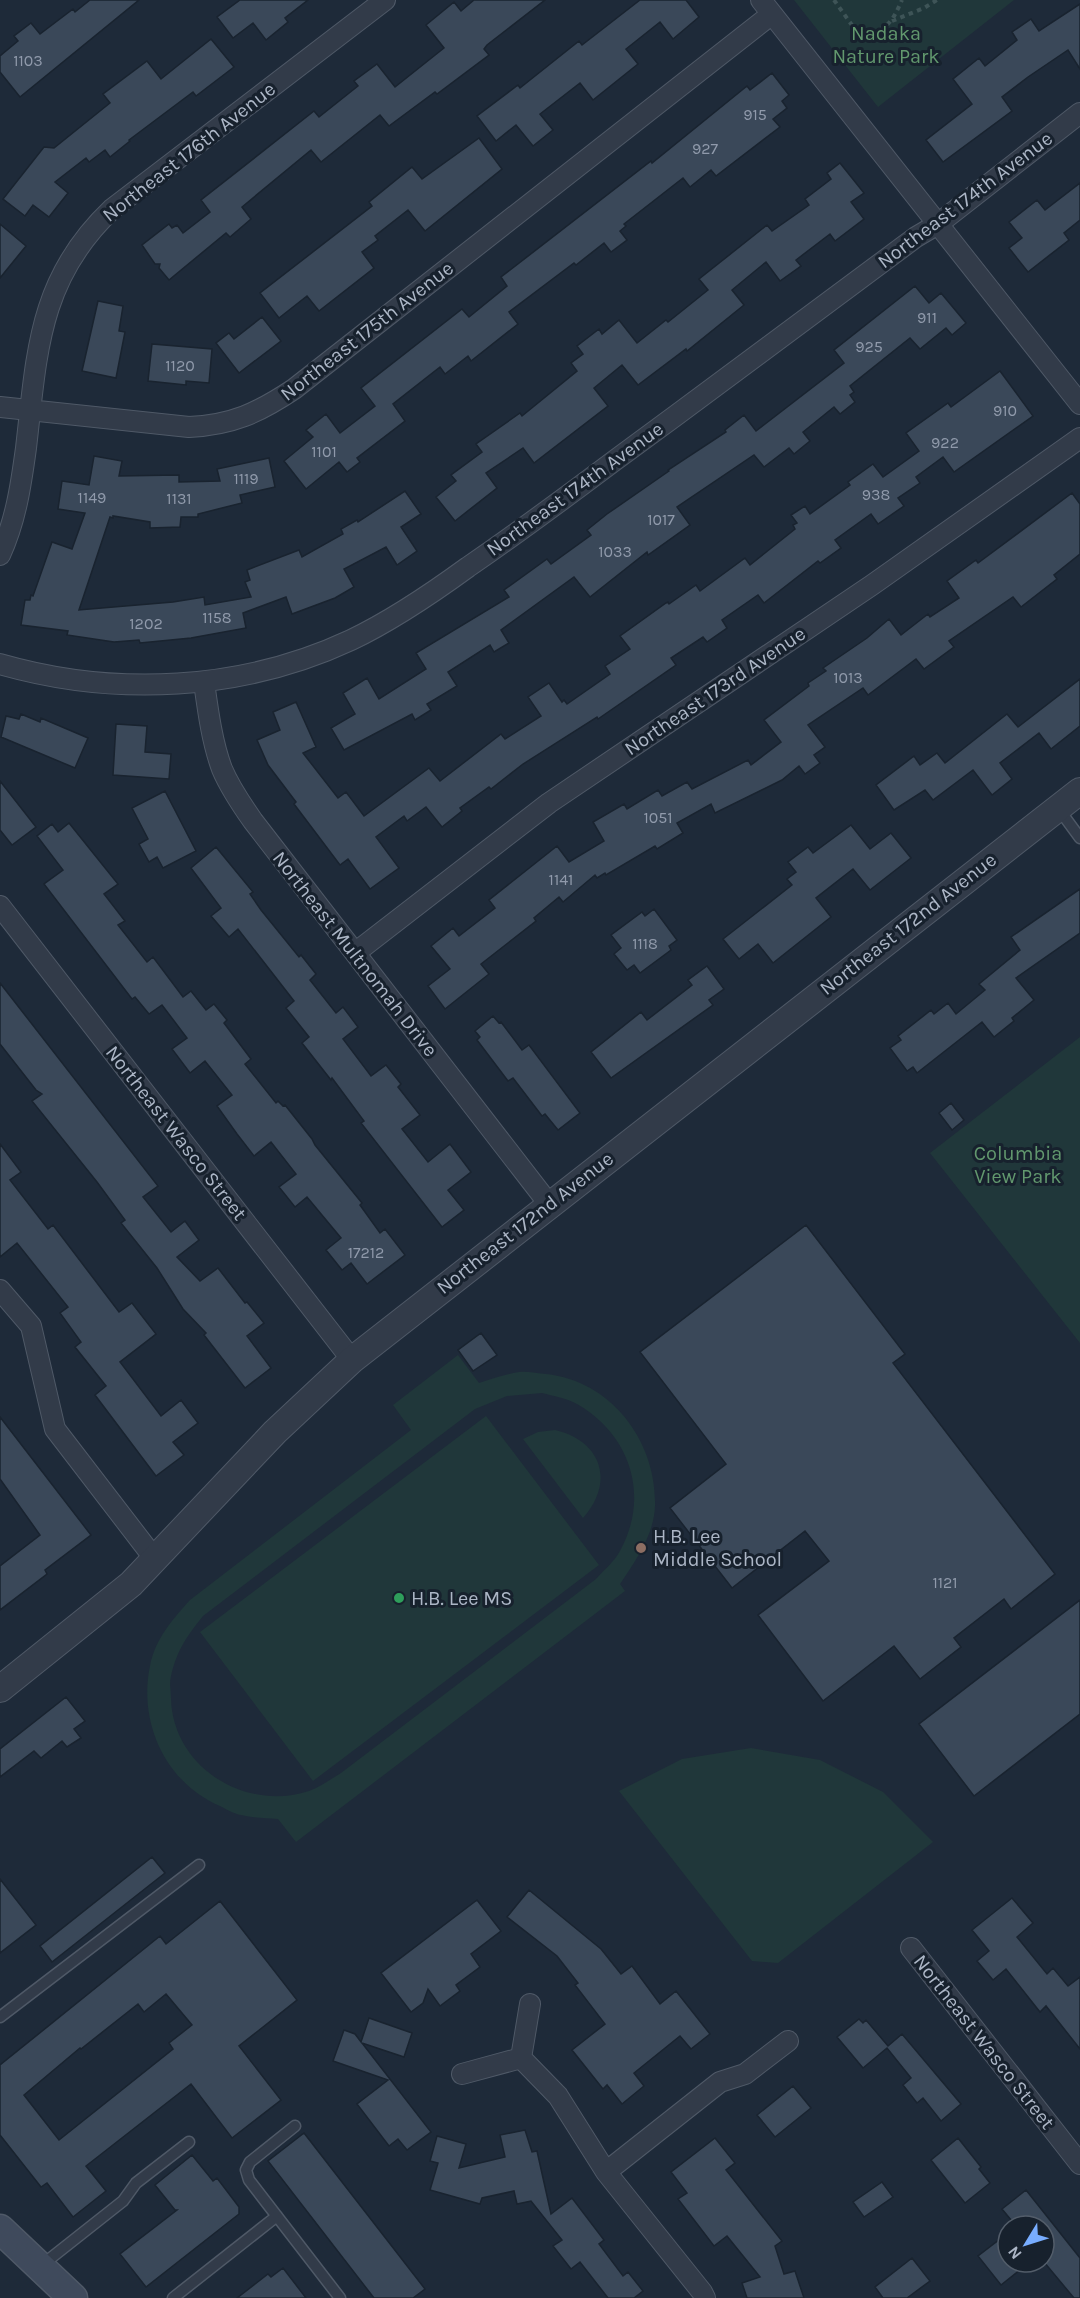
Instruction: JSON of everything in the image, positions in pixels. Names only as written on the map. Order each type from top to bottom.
[{"type":"main road","points":[[0,2229],[69,2297]]},
{"type":"street","name":"Northeast 176th Avenue","points":[[30,411],[40,338],[51,295],[63,271],[93,227],[112,209],[385,0]]},
{"type":"street","name":"Northeast 175th Avenue","points":[[30,411],[189,427],[216,426],[248,416],[269,405],[304,382],[767,7]]},
{"type":"street","points":[[767,7],[1080,404]]},
{"type":"street","name":"Northeast 174th Avenue","points":[[0,664],[38,675],[69,680],[121,684],[204,682],[248,674],[311,656],[350,640],[412,606],[505,542],[916,237],[938,224],[1080,113]]},
{"type":"street","points":[[0,407],[30,411],[15,514],[0,555]]},
{"type":"street","name":"Northeast 173rd Avenue","points":[[355,953],[549,803],[872,585],[1080,438]]},
{"type":"street","name":"Northeast Multnomah Drive","points":[[204,682],[211,727],[222,768],[235,795],[549,1204]]},
{"type":"street","name":"Northeast 172nd Avenue","points":[[0,1689],[131,1584],[275,1432],[352,1360],[1080,791]]},
{"type":"street","name":"Northeast Wasco Street","points":[[0,906],[352,1360]]},
{"type":"street","points":[[0,1290],[31,1326],[55,1429],[154,1558]]},
{"type":"street","name":"Northeast Wasco Street","points":[[911,1948],[1080,2164]]},
{"type":"street","points":[[520,2058],[530,2004]]},
{"type":"street","points":[[606,2172],[720,2082],[745,2074],[788,2041]]},
{"type":"street","points":[[462,2074],[520,2058]]},
{"type":"street","points":[[520,2058],[558,2096],[606,2172],[703,2295]]},
{"type":"lane","points":[[1058,808],[1080,838]]},
{"type":"lane","points":[[0,2017],[199,1865]]},
{"type":"lane","points":[[296,2126],[250,2162],[246,2170],[249,2180],[340,2298]]},
{"type":"lane","points":[[39,2267],[123,2201],[136,2183],[189,2142]]},
{"type":"lane","points":[[172,2298],[277,2216]]},
{"type":"path","points":[[834,0],[854,28],[865,35],[880,31],[892,21],[937,0]]},
{"type":"path","points":[[892,21],[902,0]]},
{"type":"green space","name":"Nadaka Nature Park","points":[[794,0],[1014,0],[878,107]]},
{"type":"green space","name":"Columbia View Park","points":[[1080,1037],[1080,1343],[930,1153]]},
{"type":"green space","points":[[458,1355],[479,1383],[522,1372],[570,1379],[610,1402],[639,1438],[654,1482],[654,1517],[643,1547],[620,1584],[625,1591],[296,1842],[278,1819],[250,1817],[230,1811],[201,1796],[171,1767],[160,1749],[148,1709],[147,1687],[152,1656],[160,1638],[190,1600],[411,1430],[393,1405]],"holes":[[[542,1393],[573,1402],[596,1417],[611,1432],[630,1468],[634,1488],[634,1509],[629,1530],[615,1559],[596,1579],[341,1773],[309,1791],[285,1796],[261,1795],[238,1789],[217,1778],[199,1764],[184,1745],[175,1723],[170,1681],[173,1667],[187,1637],[203,1616],[475,1409],[507,1396]]]},
{"type":"green space","name":"H.B. Lee MS","points":[[486,1416],[599,1565],[313,1781],[200,1632]]},
{"type":"green space","points":[[555,1430],[571,1435],[584,1443],[593,1453],[599,1465],[601,1477],[599,1491],[583,1518],[523,1439],[538,1432]]},
{"type":"green space","points":[[751,1748],[820,1760],[883,1792],[933,1842],[778,1963],[752,1961],[619,1791],[682,1759]]},
{"type":"building","points":[[90,0],[139,0],[20,97],[0,72],[0,56],[18,41],[14,36],[31,23],[40,34],[73,9],[75,12]]},
{"type":"building","points":[[240,0],[308,0],[285,18],[288,22],[266,40],[253,23],[233,38],[217,17]]},
{"type":"building","points":[[474,0],[545,0],[487,45],[484,49],[489,55],[389,126],[380,115],[321,162],[311,150],[242,207],[251,219],[230,237],[226,233],[169,280],[159,268],[160,264],[155,264],[142,245],[169,224],[172,228],[177,225],[183,233],[210,212],[201,200],[314,111],[319,117],[358,86],[354,81],[377,64],[395,87],[444,48],[426,25],[454,2],[461,11]]},
{"type":"building","points":[[640,0],[686,0],[699,17],[673,39],[660,22],[626,49],[638,64],[593,100],[580,83],[540,114],[553,130],[533,146],[516,125],[496,141],[477,116],[518,85],[520,88],[579,41],[582,45]]},
{"type":"building","points":[[1080,4],[1080,69],[1068,50],[1028,77],[1002,97],[1012,111],[943,162],[926,140],[972,104],[953,79],[979,58],[985,66],[1017,40],[1012,32],[1031,19],[1039,31]]},
{"type":"building","points":[[211,39],[234,67],[196,96],[193,92],[110,157],[105,150],[89,162],[86,158],[55,182],[68,193],[49,217],[33,205],[25,216],[3,199],[44,147],[54,148],[110,103],[103,94],[147,61],[161,79]]},
{"type":"building","points":[[772,73],[789,95],[782,101],[787,108],[773,119],[780,127],[716,176],[711,170],[690,187],[683,178],[624,224],[626,226],[620,231],[627,240],[611,252],[604,243],[576,265],[574,263],[509,312],[518,324],[471,361],[468,356],[445,374],[440,367],[393,404],[405,421],[357,458],[360,462],[347,472],[339,462],[306,489],[284,461],[313,437],[306,430],[326,414],[340,433],[375,406],[361,388],[462,309],[469,317],[507,286],[501,277],[651,161],[652,163],[747,86],[750,90]]},
{"type":"building","points":[[479,138],[502,169],[425,231],[408,210],[375,236],[378,240],[362,252],[374,268],[319,311],[307,296],[279,318],[260,293],[372,206],[369,202],[412,167],[422,179]]},
{"type":"building","points":[[840,163],[864,193],[851,202],[864,219],[835,241],[830,234],[796,260],[801,266],[780,281],[766,262],[732,290],[744,305],[687,351],[686,349],[638,385],[622,365],[594,388],[608,406],[534,463],[523,448],[486,473],[497,488],[455,521],[436,497],[456,481],[451,475],[482,452],[476,444],[520,413],[522,416],[577,371],[571,363],[583,354],[577,346],[599,329],[602,334],[619,320],[637,343],[666,320],[668,322],[708,290],[699,279],[767,225],[772,231],[809,205],[805,199],[831,179],[827,173]]},
{"type":"building","points":[[1080,183],[1080,220],[1064,233],[1069,240],[1028,272],[1009,248],[1022,238],[1009,222],[1037,200],[1045,210]]},
{"type":"building","points":[[0,224],[26,246],[0,278]]},
{"type":"building","points":[[915,286],[929,303],[941,293],[966,323],[952,335],[946,328],[920,349],[910,338],[850,386],[854,392],[850,395],[855,402],[840,414],[834,407],[803,432],[810,441],[794,454],[789,448],[764,467],[754,455],[677,507],[690,525],[648,555],[647,552],[590,597],[574,577],[501,630],[509,643],[494,652],[490,645],[448,672],[457,686],[427,704],[431,710],[415,720],[412,714],[344,750],[331,728],[355,714],[343,693],[367,678],[379,699],[426,669],[416,653],[509,597],[504,590],[547,559],[551,564],[591,535],[587,530],[607,514],[726,432],[725,430],[744,415],[756,431],[844,363],[834,350]]},
{"type":"building","points":[[98,301],[123,306],[119,331],[125,332],[116,378],[82,371]]},
{"type":"building","points":[[262,317],[281,341],[239,373],[216,343],[229,333],[234,339]]},
{"type":"building","points":[[152,344],[212,349],[209,383],[186,381],[186,385],[148,381]]},
{"type":"building","points":[[1000,371],[1033,416],[954,472],[943,457],[916,477],[920,483],[898,498],[904,506],[878,524],[871,514],[835,540],[841,548],[820,563],[818,561],[764,603],[758,595],[722,620],[727,628],[707,642],[703,637],[671,658],[676,665],[598,719],[597,717],[523,764],[491,789],[489,787],[460,808],[462,811],[442,827],[426,807],[407,821],[404,816],[376,837],[399,868],[370,889],[348,859],[340,865],[268,765],[257,740],[280,730],[273,712],[296,702],[316,747],[303,753],[338,798],[346,792],[364,816],[429,768],[440,781],[501,734],[505,739],[541,716],[528,697],[549,683],[562,702],[564,700],[567,704],[610,674],[605,666],[630,649],[620,636],[696,585],[700,591],[745,558],[750,565],[795,529],[793,525],[797,523],[791,515],[805,506],[810,514],[850,485],[848,482],[873,464],[883,477],[919,451],[906,433],[948,403],[951,407]]},
{"type":"building","points":[[94,456],[122,461],[119,476],[179,475],[179,482],[220,481],[217,469],[269,458],[275,487],[240,495],[242,503],[198,514],[198,517],[181,517],[180,527],[150,528],[150,522],[110,517],[79,610],[204,597],[205,605],[251,597],[245,582],[250,580],[247,570],[299,550],[302,557],[343,534],[341,529],[357,520],[358,522],[405,491],[421,514],[401,527],[417,551],[397,565],[386,547],[344,569],[354,587],[335,598],[292,614],[286,597],[243,613],[246,628],[191,638],[140,643],[139,640],[114,642],[67,635],[68,631],[21,625],[25,600],[30,600],[31,595],[33,596],[52,542],[72,549],[85,513],[58,509],[62,481],[89,485]]},
{"type":"building","points":[[1072,493],[1080,504],[1080,554],[1054,575],[1057,579],[1021,607],[1013,597],[949,641],[954,647],[924,669],[916,659],[868,695],[863,688],[808,725],[825,747],[814,755],[820,763],[805,774],[799,766],[782,780],[715,813],[711,804],[677,823],[683,833],[657,849],[655,846],[606,875],[605,873],[597,878],[595,875],[563,902],[559,897],[534,918],[536,921],[481,964],[489,974],[445,1009],[428,986],[450,969],[431,946],[453,928],[459,936],[495,908],[489,900],[557,846],[569,862],[604,841],[593,822],[624,804],[627,809],[658,790],[662,796],[687,782],[692,789],[748,760],[751,765],[781,742],[764,720],[809,686],[808,683],[826,671],[823,668],[867,638],[889,619],[901,635],[928,614],[930,617],[959,598],[947,581],[976,560],[978,563]]},
{"type":"building","points":[[1080,679],[1080,726],[1051,749],[1039,733],[1000,763],[1012,779],[992,795],[973,770],[933,800],[925,790],[894,810],[876,785],[914,756],[920,765],[937,753],[945,763],[1007,714],[1018,727]]},
{"type":"building","points":[[21,714],[40,722],[41,718],[88,738],[75,768],[1,737],[6,716],[19,719]]},
{"type":"building","points":[[116,724],[147,726],[145,752],[171,754],[169,779],[113,775]]},
{"type":"building","points":[[0,781],[36,827],[12,845],[0,830]]},
{"type":"building","points":[[165,791],[196,851],[163,868],[157,857],[149,862],[139,844],[148,839],[132,808]]},
{"type":"building","points":[[69,823],[118,884],[104,894],[125,921],[118,925],[147,962],[153,957],[183,997],[191,991],[206,1010],[214,1004],[227,1020],[224,1023],[251,1059],[245,1064],[276,1103],[278,1101],[283,1106],[285,1105],[362,1203],[360,1205],[380,1233],[385,1229],[405,1255],[367,1284],[351,1263],[342,1270],[326,1250],[341,1238],[307,1197],[295,1207],[279,1187],[296,1174],[271,1142],[254,1156],[237,1134],[217,1106],[232,1095],[205,1061],[190,1073],[172,1049],[187,1038],[162,1005],[149,1014],[135,997],[132,999],[44,884],[63,870],[37,836],[52,824],[58,832]]},
{"type":"building","points":[[851,825],[870,849],[891,833],[911,858],[870,890],[853,869],[816,898],[831,917],[773,963],[758,944],[739,959],[723,939],[792,885],[787,879],[796,872],[788,862],[808,847],[813,853]]},
{"type":"building","points":[[216,847],[253,892],[250,894],[261,910],[299,957],[301,955],[316,974],[310,980],[336,1013],[343,1007],[358,1027],[343,1039],[371,1076],[386,1065],[401,1084],[398,1087],[420,1115],[402,1129],[428,1162],[450,1144],[471,1172],[448,1190],[464,1210],[442,1227],[361,1123],[364,1121],[332,1078],[331,1080],[302,1043],[309,1037],[286,1008],[294,1001],[238,929],[229,937],[211,916],[221,908],[191,868]]},
{"type":"building","points":[[1080,889],[1080,933],[1016,978],[1034,1000],[1012,1018],[1014,1021],[994,1037],[982,1022],[917,1073],[913,1067],[907,1071],[890,1048],[901,1040],[898,1036],[931,1010],[934,1014],[948,1003],[956,1014],[985,990],[979,984],[1020,950],[1011,937]]},
{"type":"building","points":[[654,909],[677,940],[669,946],[671,950],[640,973],[634,965],[627,970],[614,954],[621,948],[611,935],[642,912],[645,916]]},
{"type":"building","points":[[707,966],[724,989],[709,1000],[713,1005],[611,1078],[591,1052],[641,1012],[647,1020],[692,985],[688,980]]},
{"type":"building","points":[[0,983],[158,1186],[143,1197],[171,1232],[185,1221],[199,1240],[177,1257],[200,1281],[218,1268],[264,1323],[247,1336],[271,1368],[245,1388],[204,1335],[206,1333],[183,1309],[157,1268],[121,1223],[125,1220],[97,1182],[32,1101],[42,1094],[36,1090],[0,1044]]},
{"type":"building","points":[[493,1016],[499,1023],[501,1022],[522,1050],[529,1045],[580,1113],[558,1130],[545,1114],[542,1116],[513,1078],[508,1081],[477,1040],[480,1037],[475,1031]]},
{"type":"building","points":[[951,1103],[964,1120],[952,1130],[939,1113]]},
{"type":"building","points":[[0,1144],[21,1172],[10,1180],[48,1229],[53,1225],[119,1312],[132,1303],[156,1334],[120,1362],[161,1416],[181,1400],[198,1423],[173,1442],[184,1455],[156,1476],[95,1395],[106,1386],[75,1347],[81,1342],[60,1313],[68,1307],[17,1243],[0,1257]]},
{"type":"building","points":[[806,1225],[905,1354],[893,1363],[1055,1574],[1011,1609],[1004,1599],[954,1638],[961,1647],[920,1679],[894,1646],[823,1701],[758,1615],[829,1561],[805,1531],[732,1588],[670,1508],[726,1464],[640,1352]]},
{"type":"building","points":[[481,1333],[497,1355],[473,1371],[458,1350]]},
{"type":"building","points":[[0,1417],[91,1535],[45,1570],[47,1574],[0,1610],[0,1566],[40,1535],[0,1479]]},
{"type":"building","points":[[1080,1600],[1080,1714],[974,1796],[919,1724]]},
{"type":"building","points":[[66,1697],[85,1721],[74,1729],[81,1738],[67,1747],[62,1741],[41,1758],[34,1751],[0,1777],[0,1749]]},
{"type":"building","points":[[152,1857],[165,1873],[52,1962],[40,1946]]},
{"type":"building","points":[[0,1879],[36,1925],[0,1953]]},
{"type":"building","points":[[529,1890],[601,1949],[621,1974],[632,1966],[660,2004],[676,1991],[710,2034],[691,2049],[680,2036],[634,2073],[644,2086],[622,2104],[607,2085],[603,2089],[572,2050],[605,2024],[575,1985],[578,1983],[557,1956],[507,1917]]},
{"type":"building","points":[[1012,1898],[1033,1923],[1017,1937],[1047,1974],[1053,1968],[1068,1986],[1080,1977],[1080,2049],[1046,2006],[1040,2012],[1006,1969],[993,1980],[977,1961],[989,1951],[972,1930]]},
{"type":"building","points":[[477,1900],[501,1931],[471,1954],[480,1967],[456,1985],[460,1991],[440,2006],[428,1989],[423,2003],[411,2012],[381,1973]]},
{"type":"building","points":[[220,1901],[297,2000],[239,2046],[281,2100],[232,2138],[191,2084],[86,2166],[106,2191],[73,2217],[47,2183],[41,2187],[0,2135],[0,2065],[160,1936],[166,1944]],"holes":[[[166,1994],[192,2025],[169,2043],[173,2049],[59,2140],[24,2095],[138,2004],[144,2012]]]},
{"type":"building","points":[[369,2018],[412,2033],[404,2057],[362,2043],[431,2132],[407,2150],[398,2139],[389,2146],[357,2104],[388,2080],[333,2061],[344,2030],[355,2034],[361,2042]]},
{"type":"building","points":[[859,2019],[863,2023],[866,2020],[888,2046],[902,2034],[961,2104],[941,2121],[923,2098],[917,2103],[903,2085],[911,2078],[887,2048],[863,2068],[837,2037]]},
{"type":"building","points":[[793,2086],[811,2108],[775,2137],[757,2115]]},
{"type":"building","points":[[525,2130],[532,2152],[537,2151],[551,2214],[572,2198],[604,2240],[599,2244],[623,2276],[628,2272],[643,2291],[634,2298],[608,2298],[580,2262],[571,2269],[553,2246],[562,2240],[531,2201],[517,2204],[514,2191],[482,2198],[480,2204],[430,2190],[438,2163],[430,2161],[437,2136],[466,2144],[459,2168],[505,2157],[500,2135]]},
{"type":"building","points":[[304,2133],[425,2289],[413,2298],[374,2298],[268,2161]]},
{"type":"building","points":[[715,2138],[735,2163],[726,2170],[782,2241],[775,2246],[784,2274],[795,2271],[804,2298],[747,2298],[742,2283],[760,2277],[727,2236],[714,2246],[678,2199],[687,2193],[671,2172]]},
{"type":"building","points":[[958,2138],[981,2167],[979,2169],[990,2183],[965,2203],[931,2160]]},
{"type":"building","points":[[192,2155],[213,2181],[217,2178],[239,2207],[239,2214],[146,2287],[120,2254],[177,2210],[155,2185]]},
{"type":"building","points":[[882,2182],[893,2197],[864,2217],[853,2202]]},
{"type":"building","points":[[1026,2190],[1045,2214],[1006,2214],[1002,2209]]},
{"type":"building","points":[[1056,2228],[1080,2258],[1080,2298],[1074,2298],[1054,2274],[1056,2274]]},
{"type":"building","points":[[996,2242],[996,2274],[1015,2274],[1001,2285],[978,2256]]},
{"type":"building","points":[[912,2258],[930,2281],[907,2298],[883,2298],[875,2287]]},
{"type":"building","points":[[283,2268],[306,2298],[237,2298],[268,2274],[271,2277]]},
{"type":"place","name":"H.B. Lee Middle School","points":[[641,1548]]},
{"type":"place","name":"H.B. Lee MS","points":[[399,1598]]}]
